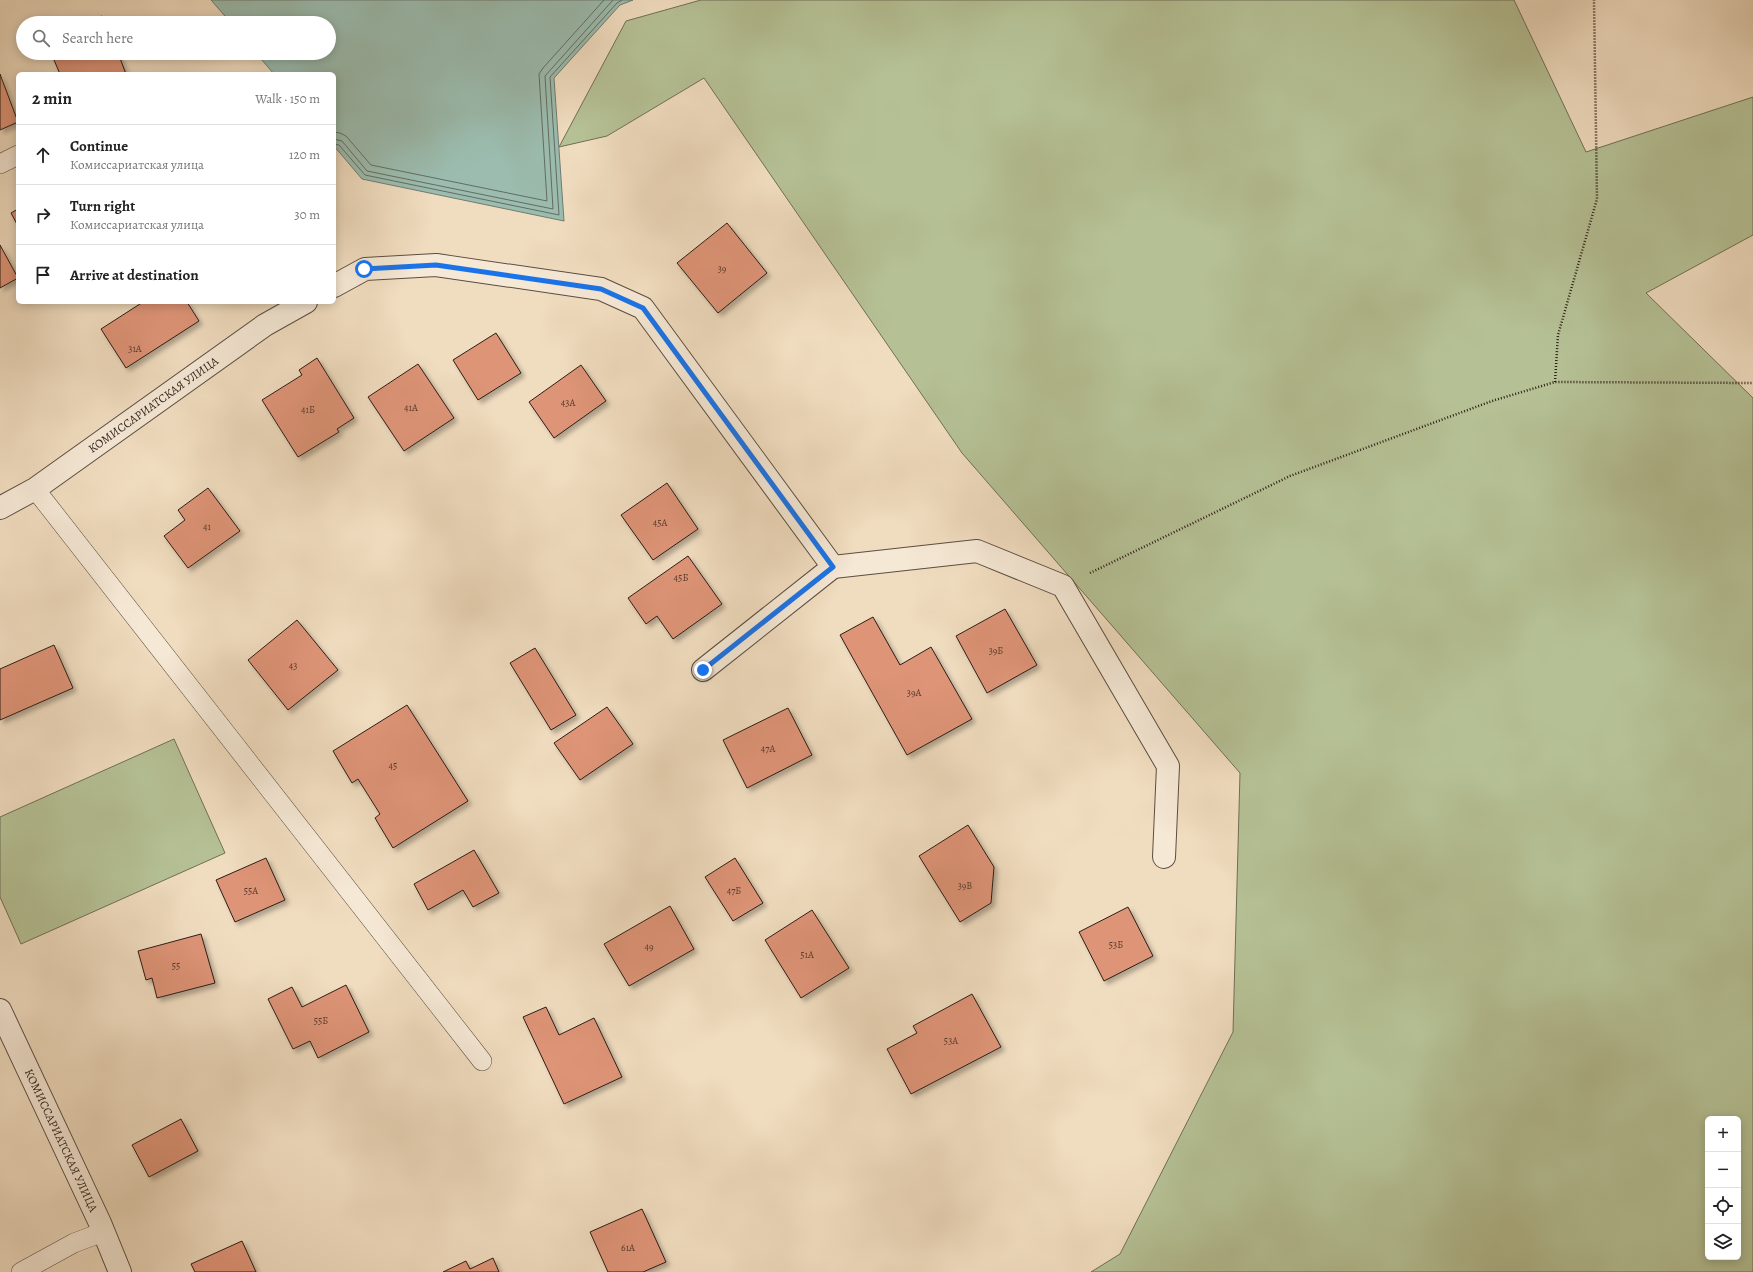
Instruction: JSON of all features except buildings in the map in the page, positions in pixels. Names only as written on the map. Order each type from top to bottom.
[{"type":"street","points":[[336,285],[364,269],[436,265],[601,289],[643,308],[833,567]]},
{"type":"street","name":"КОМИССАРИАТСКАЯ УЛИЦА","points":[[0,508],[35,489],[265,325],[302,304]]},
{"type":"street","points":[[703,670],[833,567],[977,551],[1062,586],[1168,766],[1164,857]]},
{"type":"street","name":"КОМИССАРИАТСКАЯ УЛИЦА","points":[[0,1010],[103,1232],[120,1272]]},
{"type":"lane","points":[[0,164],[16,156]]},
{"type":"lane","points":[[35,489],[482,1061]]},
{"type":"lane","points":[[21,1272],[74,1243],[103,1232]]},
{"type":"path","points":[[1555,382],[1558,335],[1597,199],[1594,0]]},
{"type":"path","points":[[1062,586],[1290,476],[1492,401],[1555,382],[1753,383]]},
{"type":"shaded area","points":[[701,0],[1514,0],[1586,152],[1753,97],[1753,235],[1646,293],[1753,398],[1753,1272],[1091,1272],[1120,1254],[1233,1032],[1240,773],[962,453],[704,78],[607,136],[559,147],[626,21]]},
{"type":"shaded area","points":[[174,739],[225,853],[21,944],[0,897],[0,817]]},
{"type":"water","points":[[211,0],[633,0],[620,5],[554,78],[564,221],[362,179],[336,148],[336,72],[272,72],[262,60],[336,60],[336,16],[225,16]]},
{"type":"route","points":[[364,269],[436,265],[601,289],[643,308],[833,567],[703,670]]}]
